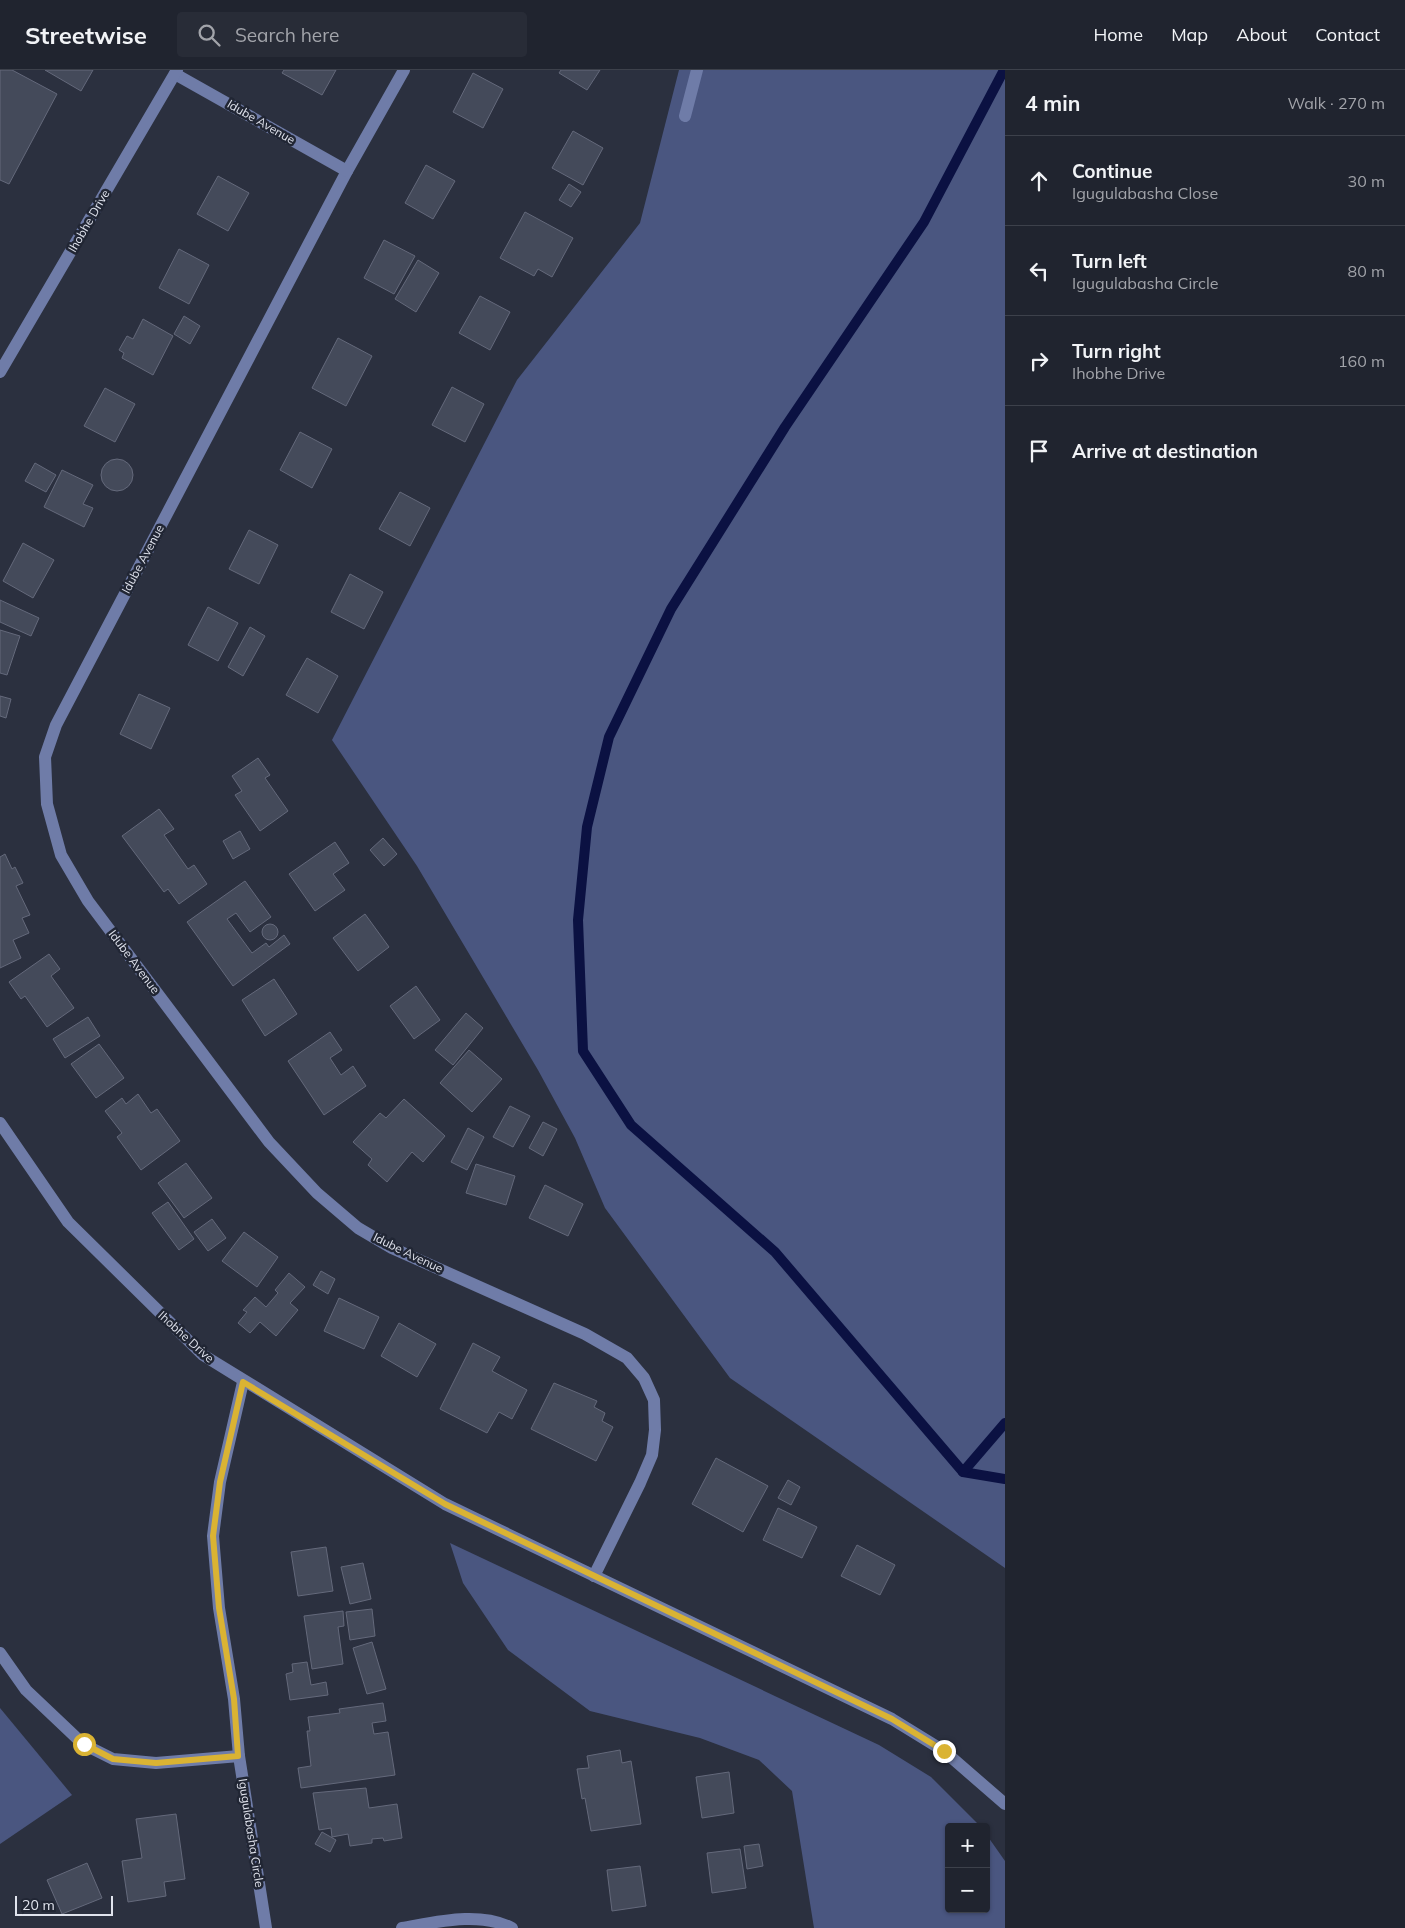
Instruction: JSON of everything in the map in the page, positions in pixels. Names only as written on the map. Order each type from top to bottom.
[{"type":"street","name":"Idube Avenue","points":[[404,70],[347,171],[56,725],[45,757],[47,804],[61,855],[88,901],[269,1142],[317,1193],[358,1228],[392,1248],[585,1334],[627,1358],[644,1378],[654,1400],[655,1430],[652,1454],[640,1483],[594,1576]]},
{"type":"street","points":[[685,116],[697,70]]},
{"type":"street","name":"Idube Avenue","points":[[176,72],[347,171]]},
{"type":"street","name":"Ihobhe Drive","points":[[0,372],[176,72]]},
{"type":"street","name":"Ihobhe Drive","points":[[0,1123],[68,1222],[203,1355],[243,1382],[445,1504],[892,1719],[944,1751],[1005,1804]]},
{"type":"street","name":"Igugulabasha Circle","points":[[243,1382],[220,1482],[213,1536],[219,1608],[234,1699],[238,1756],[266,1928]]},
{"type":"street","points":[[0,1653],[26,1690],[84,1744],[113,1759],[156,1763],[238,1756]]},
{"type":"street","points":[[402,1928],[448,1920],[497,1920],[512,1928]]},
{"type":"shaded area","points":[[679,70],[1005,70],[1005,1568],[730,1378],[605,1208],[575,1138],[538,1070],[417,866],[332,740],[517,380],[640,223]]},
{"type":"shaded area","points":[[450,1543],[879,1745],[931,1777],[977,1823],[945,1823],[945,1913],[990,1913],[990,1840],[1005,1861],[1005,1928],[814,1928],[792,1791],[759,1760],[700,1738],[590,1711],[508,1650],[463,1583]]},
{"type":"shaded area","points":[[0,1708],[72,1795],[0,1844]]},
{"type":"building","points":[[0,70],[12,70],[57,94],[9,184],[0,180]]},
{"type":"building","points":[[45,70],[93,70],[81,91]]},
{"type":"building","points":[[284,70],[336,70],[322,95],[282,73]]},
{"type":"building","points":[[561,70],[600,70],[587,90],[559,73]]},
{"type":"building","points":[[473,73],[503,89],[483,128],[453,112]]},
{"type":"building","points":[[573,131],[603,148],[583,185],[552,168]]},
{"type":"building","points":[[426,165],[455,181],[433,219],[405,203]]},
{"type":"building","points":[[218,176],[249,193],[228,231],[197,214]]},
{"type":"building","points":[[569,184],[581,192],[571,207],[559,200]]},
{"type":"building","points":[[525,212],[573,238],[552,277],[538,269],[534,276],[500,258]]},
{"type":"building","points":[[384,240],[415,256],[394,294],[364,278]]},
{"type":"building","points":[[179,249],[209,265],[189,304],[159,288]]},
{"type":"building","points":[[418,260],[439,273],[416,312],[395,299]]},
{"type":"building","points":[[480,296],[510,312],[490,350],[459,333]]},
{"type":"building","points":[[184,316],[200,326],[190,344],[174,334]]},
{"type":"building","points":[[143,319],[173,336],[153,375],[122,358],[124,353],[119,350],[127,336],[133,339]]},
{"type":"building","points":[[338,338],[372,356],[346,406],[312,388]]},
{"type":"building","points":[[452,387],[484,404],[465,442],[432,425]]},
{"type":"building","points":[[105,388],[135,404],[115,442],[84,426]]},
{"type":"building","points":[[300,432],[332,449],[312,488],[280,470]]},
{"type":"building","points":[[117,459],[129,463],[133,475],[129,487],[117,491],[105,487],[101,475],[105,463]]},
{"type":"building","points":[[35,463],[56,475],[46,492],[25,481]]},
{"type":"building","points":[[62,470],[93,485],[83,504],[93,508],[84,527],[44,507]]},
{"type":"building","points":[[400,492],[430,508],[410,546],[379,529]]},
{"type":"building","points":[[249,530],[278,545],[259,584],[229,569]]},
{"type":"building","points":[[23,543],[54,560],[33,598],[3,581]]},
{"type":"building","points":[[350,574],[383,592],[364,629],[331,612]]},
{"type":"building","points":[[0,600],[39,618],[31,636],[0,622]]},
{"type":"building","points":[[208,607],[238,623],[218,661],[188,645]]},
{"type":"building","points":[[250,627],[265,636],[243,676],[228,667]]},
{"type":"building","points":[[0,630],[20,636],[7,675],[0,673]]},
{"type":"building","points":[[307,658],[338,676],[318,713],[286,695]]},
{"type":"building","points":[[139,694],[170,708],[151,749],[120,734]]},
{"type":"building","points":[[0,696],[11,699],[6,718],[0,716]]},
{"type":"building","points":[[258,758],[270,775],[265,778],[288,811],[260,831],[235,795],[242,791],[232,776]]},
{"type":"building","points":[[159,809],[174,829],[164,835],[188,869],[194,865],[207,884],[179,904],[168,889],[164,892],[122,836]]},
{"type":"building","points":[[240,831],[250,849],[233,859],[223,841]]},
{"type":"building","points":[[383,838],[397,854],[384,866],[370,850]]},
{"type":"building","points":[[335,842],[349,863],[333,874],[345,890],[315,911],[289,874]]},
{"type":"building","points":[[5,854],[12,869],[15,867],[23,883],[16,886],[30,915],[22,918],[29,933],[13,940],[21,958],[0,968],[0,857]]},
{"type":"building","points":[[245,881],[271,917],[250,932],[236,913],[227,919],[252,953],[266,943],[269,947],[284,935],[290,944],[233,986],[187,922]]},
{"type":"building","points":[[365,914],[389,947],[358,971],[333,938]]},
{"type":"building","points":[[270,924],[278,932],[270,940],[262,932]]},
{"type":"building","points":[[49,954],[60,969],[51,976],[74,1008],[47,1027],[25,996],[21,999],[9,982]]},
{"type":"building","points":[[274,979],[297,1014],[265,1036],[242,1000]]},
{"type":"building","points":[[416,986],[440,1020],[414,1039],[390,1006]]},
{"type":"building","points":[[466,1013],[483,1028],[453,1065],[435,1050]]},
{"type":"building","points":[[88,1017],[100,1036],[65,1058],[53,1039]]},
{"type":"building","points":[[330,1032],[342,1050],[330,1058],[341,1075],[353,1066],[366,1086],[324,1115],[288,1061]]},
{"type":"building","points":[[99,1044],[124,1078],[96,1098],[71,1064]]},
{"type":"building","points":[[469,1050],[502,1079],[472,1112],[440,1083]]},
{"type":"building","points":[[138,1094],[151,1113],[157,1109],[180,1141],[141,1170],[117,1137],[122,1133],[105,1111],[122,1098],[126,1104]]},
{"type":"building","points":[[404,1099],[445,1136],[423,1162],[412,1152],[387,1182],[368,1165],[372,1159],[353,1142],[380,1113],[386,1118]]},
{"type":"building","points":[[510,1106],[530,1116],[513,1147],[493,1137]]},
{"type":"building","points":[[543,1122],[557,1129],[543,1156],[529,1148]]},
{"type":"building","points":[[468,1128],[484,1137],[467,1170],[451,1162]]},
{"type":"building","points":[[186,1163],[212,1198],[184,1218],[158,1183]]},
{"type":"building","points":[[476,1164],[515,1176],[506,1205],[466,1193]]},
{"type":"building","points":[[545,1185],[583,1204],[568,1236],[529,1218]]},
{"type":"building","points":[[168,1202],[194,1239],[179,1250],[152,1213]]},
{"type":"building","points":[[212,1219],[226,1238],[208,1251],[194,1232]]},
{"type":"building","points":[[244,1232],[278,1257],[257,1287],[222,1261]]},
{"type":"building","points":[[321,1271],[335,1279],[328,1294],[313,1285]]},
{"type":"building","points":[[289,1273],[305,1287],[290,1303],[298,1310],[276,1336],[260,1322],[250,1333],[238,1323],[247,1312],[243,1310],[255,1297],[266,1307],[278,1293],[275,1290]]},
{"type":"building","points":[[339,1298],[379,1317],[364,1349],[324,1331]]},
{"type":"building","points":[[399,1323],[436,1344],[417,1377],[381,1356]]},
{"type":"building","points":[[473,1343],[500,1357],[492,1371],[527,1390],[512,1419],[499,1412],[487,1433],[440,1409]]},
{"type":"building","points":[[554,1383],[597,1401],[594,1407],[605,1413],[602,1421],[613,1427],[596,1461],[531,1429]]},
{"type":"building","points":[[716,1458],[768,1486],[743,1532],[692,1504]]},
{"type":"building","points":[[788,1480],[800,1487],[791,1505],[778,1498]]},
{"type":"building","points":[[778,1508],[817,1527],[802,1558],[763,1540]]},
{"type":"building","points":[[857,1545],[895,1565],[880,1595],[841,1576]]},
{"type":"building","points":[[326,1547],[333,1591],[298,1596],[291,1552]]},
{"type":"building","points":[[363,1563],[371,1599],[350,1604],[341,1567]]},
{"type":"building","points":[[372,1609],[375,1636],[350,1640],[346,1612]]},
{"type":"building","points":[[343,1611],[344,1626],[338,1627],[343,1664],[312,1669],[304,1616]]},
{"type":"building","points":[[372,1642],[386,1689],[367,1694],[353,1648]]},
{"type":"building","points":[[307,1662],[311,1685],[326,1682],[328,1695],[290,1700],[286,1674],[293,1672],[292,1664]]},
{"type":"building","points":[[383,1703],[386,1721],[372,1723],[374,1734],[388,1732],[395,1775],[301,1788],[298,1768],[311,1766],[307,1731],[310,1731],[308,1717],[340,1713],[339,1709]]},
{"type":"building","points":[[620,1750],[622,1763],[631,1761],[641,1824],[591,1831],[585,1798],[582,1799],[577,1769],[589,1768],[587,1756]]},
{"type":"building","points":[[729,1772],[734,1813],[702,1818],[696,1777]]},
{"type":"building","points":[[366,1788],[369,1808],[397,1804],[402,1838],[384,1841],[383,1838],[372,1839],[372,1843],[350,1846],[348,1834],[332,1837],[331,1828],[319,1830],[313,1793]]},
{"type":"building","points":[[176,1814],[185,1879],[164,1882],[166,1896],[128,1902],[122,1861],[142,1858],[136,1819]]},
{"type":"building","points":[[322,1832],[336,1840],[330,1852],[315,1844]]},
{"type":"building","points":[[759,1844],[763,1866],[747,1869],[744,1846]]},
{"type":"building","points":[[740,1849],[746,1888],[712,1893],[707,1853]]},
{"type":"building","points":[[87,1863],[102,1898],[62,1914],[47,1880]]},
{"type":"building","points":[[640,1866],[646,1906],[612,1911],[607,1870]]},
{"type":"waterway","points":[[1004,70],[924,222],[785,427],[671,609],[609,737],[587,827],[578,920],[583,1051],[631,1125],[775,1252],[963,1472],[1005,1479]]},
{"type":"waterway","points":[[963,1472],[1005,1423]]},
{"type":"route","points":[[84,1744],[113,1759],[156,1763],[238,1756],[234,1699],[219,1608],[213,1536],[220,1482],[243,1382],[445,1504],[892,1719],[944,1751]]}]
